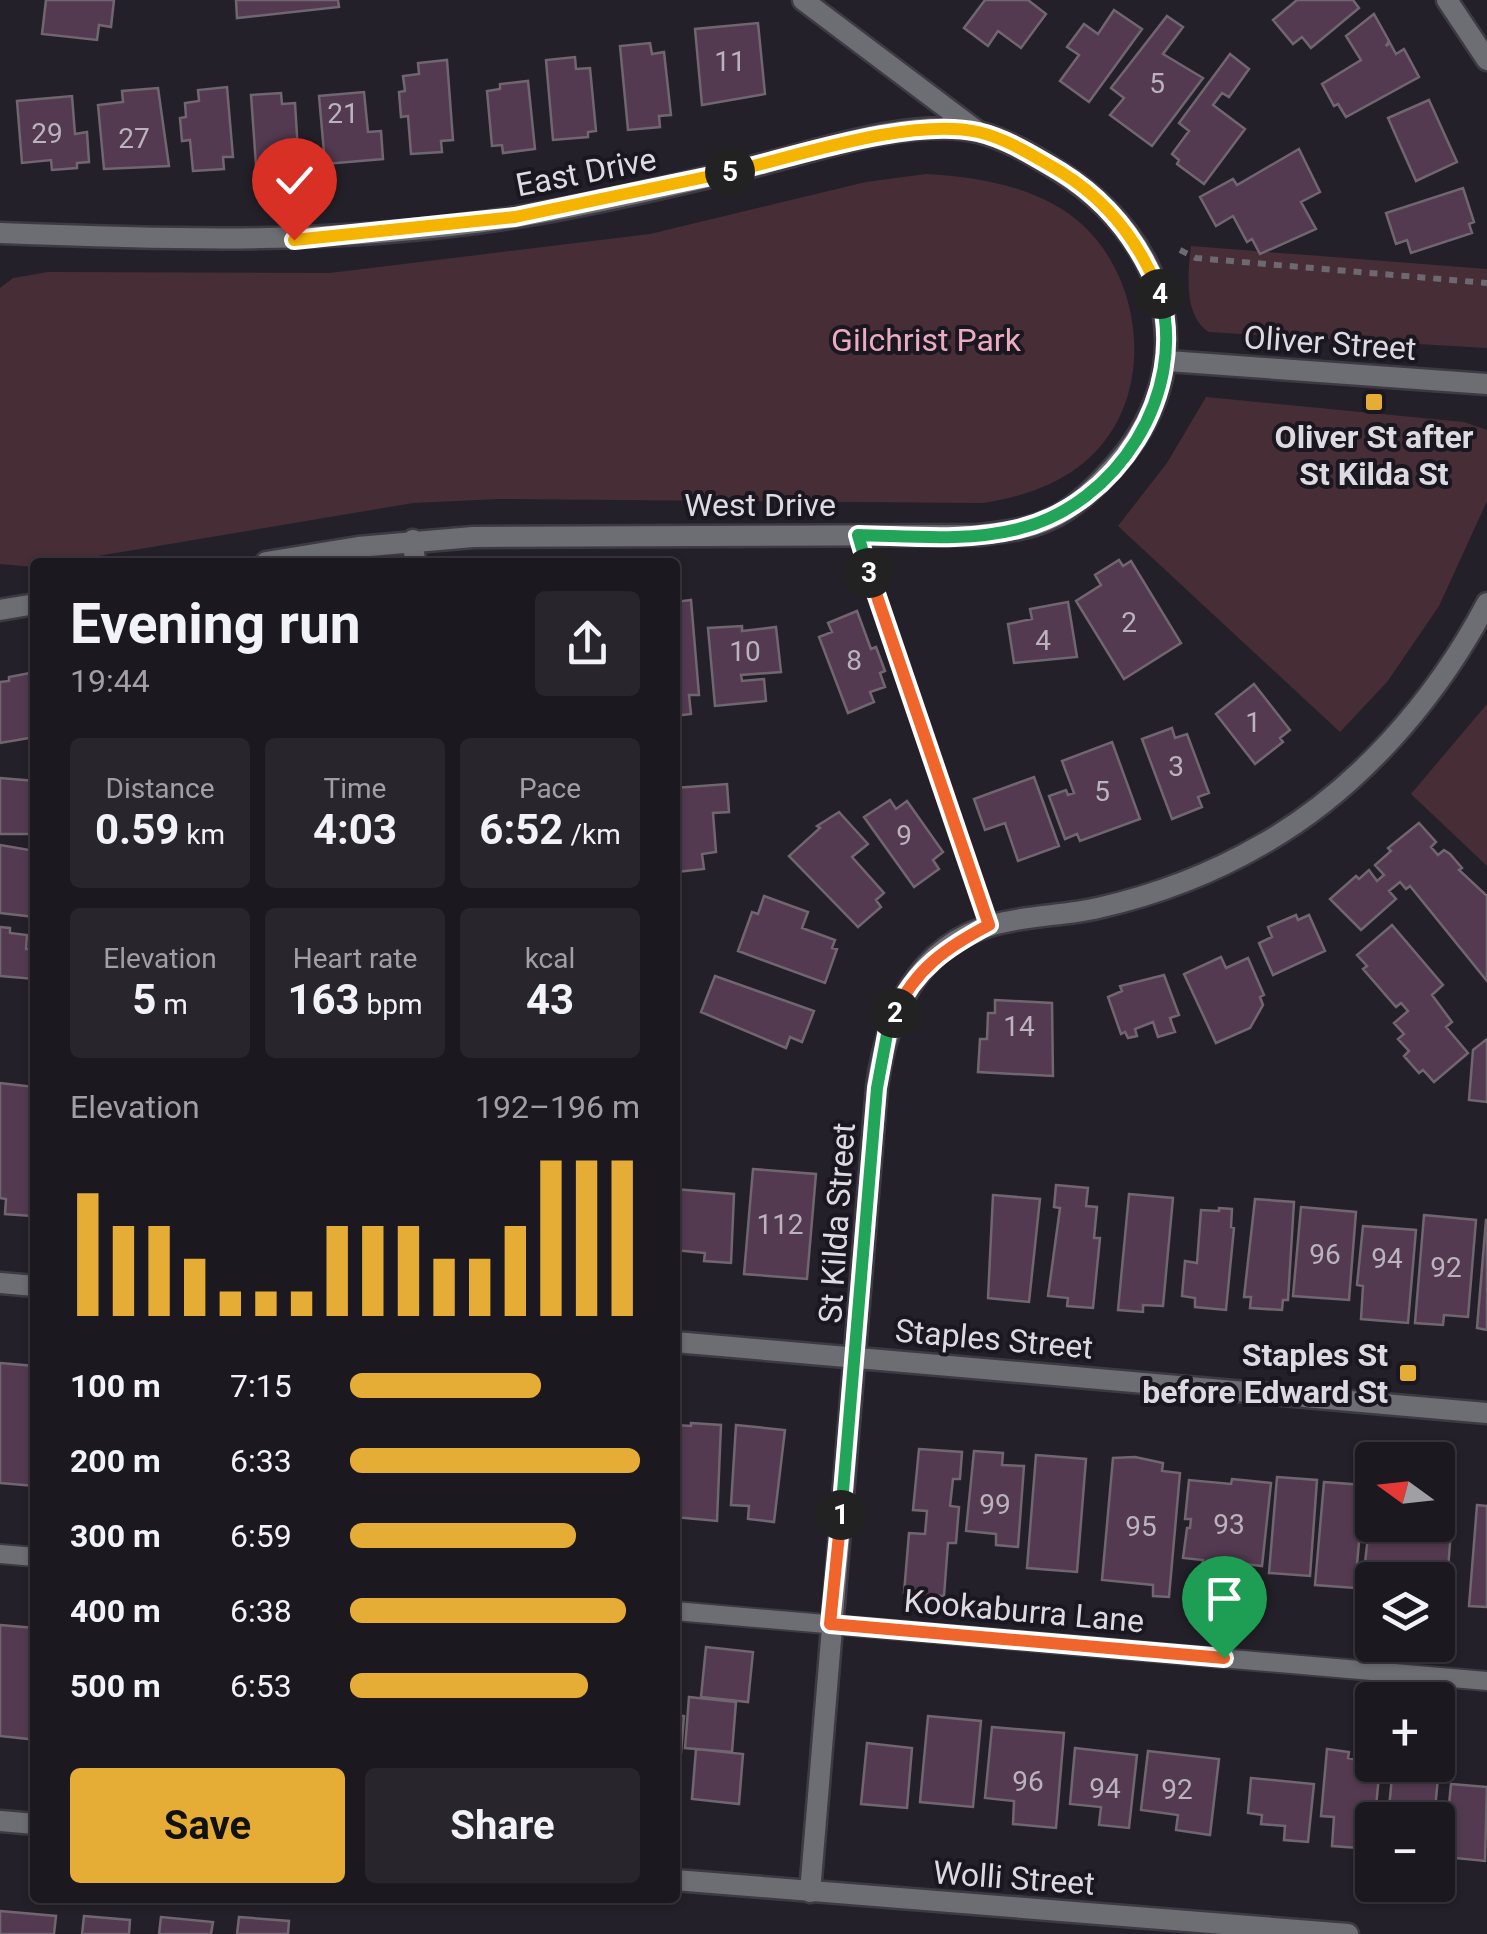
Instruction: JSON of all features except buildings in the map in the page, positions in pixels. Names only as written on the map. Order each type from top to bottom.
[{"type":"street","points":[[803,0],[978,132]]},
{"type":"street","points":[[1447,0],[1487,60]]},
{"type":"street","name":"East Drive","points":[[0,234],[232,241],[432,228],[634,195],[881,137],[944,129],[978,132],[1007,142],[1073,180],[1131,235],[1162,298],[1168,361]]},
{"type":"street","name":"Oliver Street","points":[[1168,361],[1487,384]]},
{"type":"street","name":"West Drive","points":[[293,558],[413,540],[705,534],[978,535],[1048,520],[1075,504],[1128,453],[1161,389],[1168,361]]},
{"type":"street","points":[[413,540],[415,558]]},
{"type":"street","name":"St Kilda Street","points":[[810,1892],[877,1088],[888,1029],[913,981],[949,946],[989,925],[1074,913],[1150,894],[1200,876],[1263,845],[1325,802],[1387,742],[1426,700],[1487,604]]},
{"type":"street","points":[[0,610],[30,605]]},
{"type":"street","points":[[0,1282],[30,1285]]},
{"type":"street","name":"Staples Street","points":[[680,1342],[1487,1412]]},
{"type":"street","points":[[0,1821],[30,1824]]},
{"type":"street","name":"Wolli Street","points":[[680,1880],[1348,1934]]},
{"type":"lane","points":[[0,1554],[30,1557]]},
{"type":"lane","name":"Kookaburra Lane","points":[[680,1611],[1487,1681]]},
{"type":"path","points":[[1180,250],[1196,258],[1487,284]]},
{"type":"path","points":[[858,535],[885,628],[959,830],[989,925]]},
{"type":"green space","name":"Gilchrist Park","points":[[926,174],[1006,186],[1062,209],[1099,243],[1116,270],[1127,300],[1134,363],[1128,394],[1116,423],[1086,461],[1046,486],[983,503],[498,499],[413,503],[86,558],[30,558],[30,567],[0,564],[0,288],[13,278],[48,272],[330,273],[650,234],[866,182]]},
{"type":"green space","points":[[1191,246],[1487,269],[1487,348],[1209,332],[1191,305]]},
{"type":"green space","points":[[1206,397],[1464,422],[1487,430],[1487,501],[1439,606],[1387,682],[1340,732],[1118,526],[1167,463]]},
{"type":"green space","points":[[1487,704],[1487,866],[1411,794]]},
{"type":"place","name":"Oliver St after St Kilda St","points":[[1374,402]]},
{"type":"place","name":"Staples St before Edward St","points":[[1408,1373]]},
{"type":"route","points":[[294,240],[515,217],[652,191],[881,137],[944,129],[978,132],[1039,159],[1104,205],[1131,235],[1162,298],[1168,361],[1147,422],[1128,453],[1075,504],[1048,520],[978,535],[858,535],[885,628],[959,830],[989,925],[949,946],[913,981],[888,1029],[881,1058],[830,1624],[1224,1658]]}]
